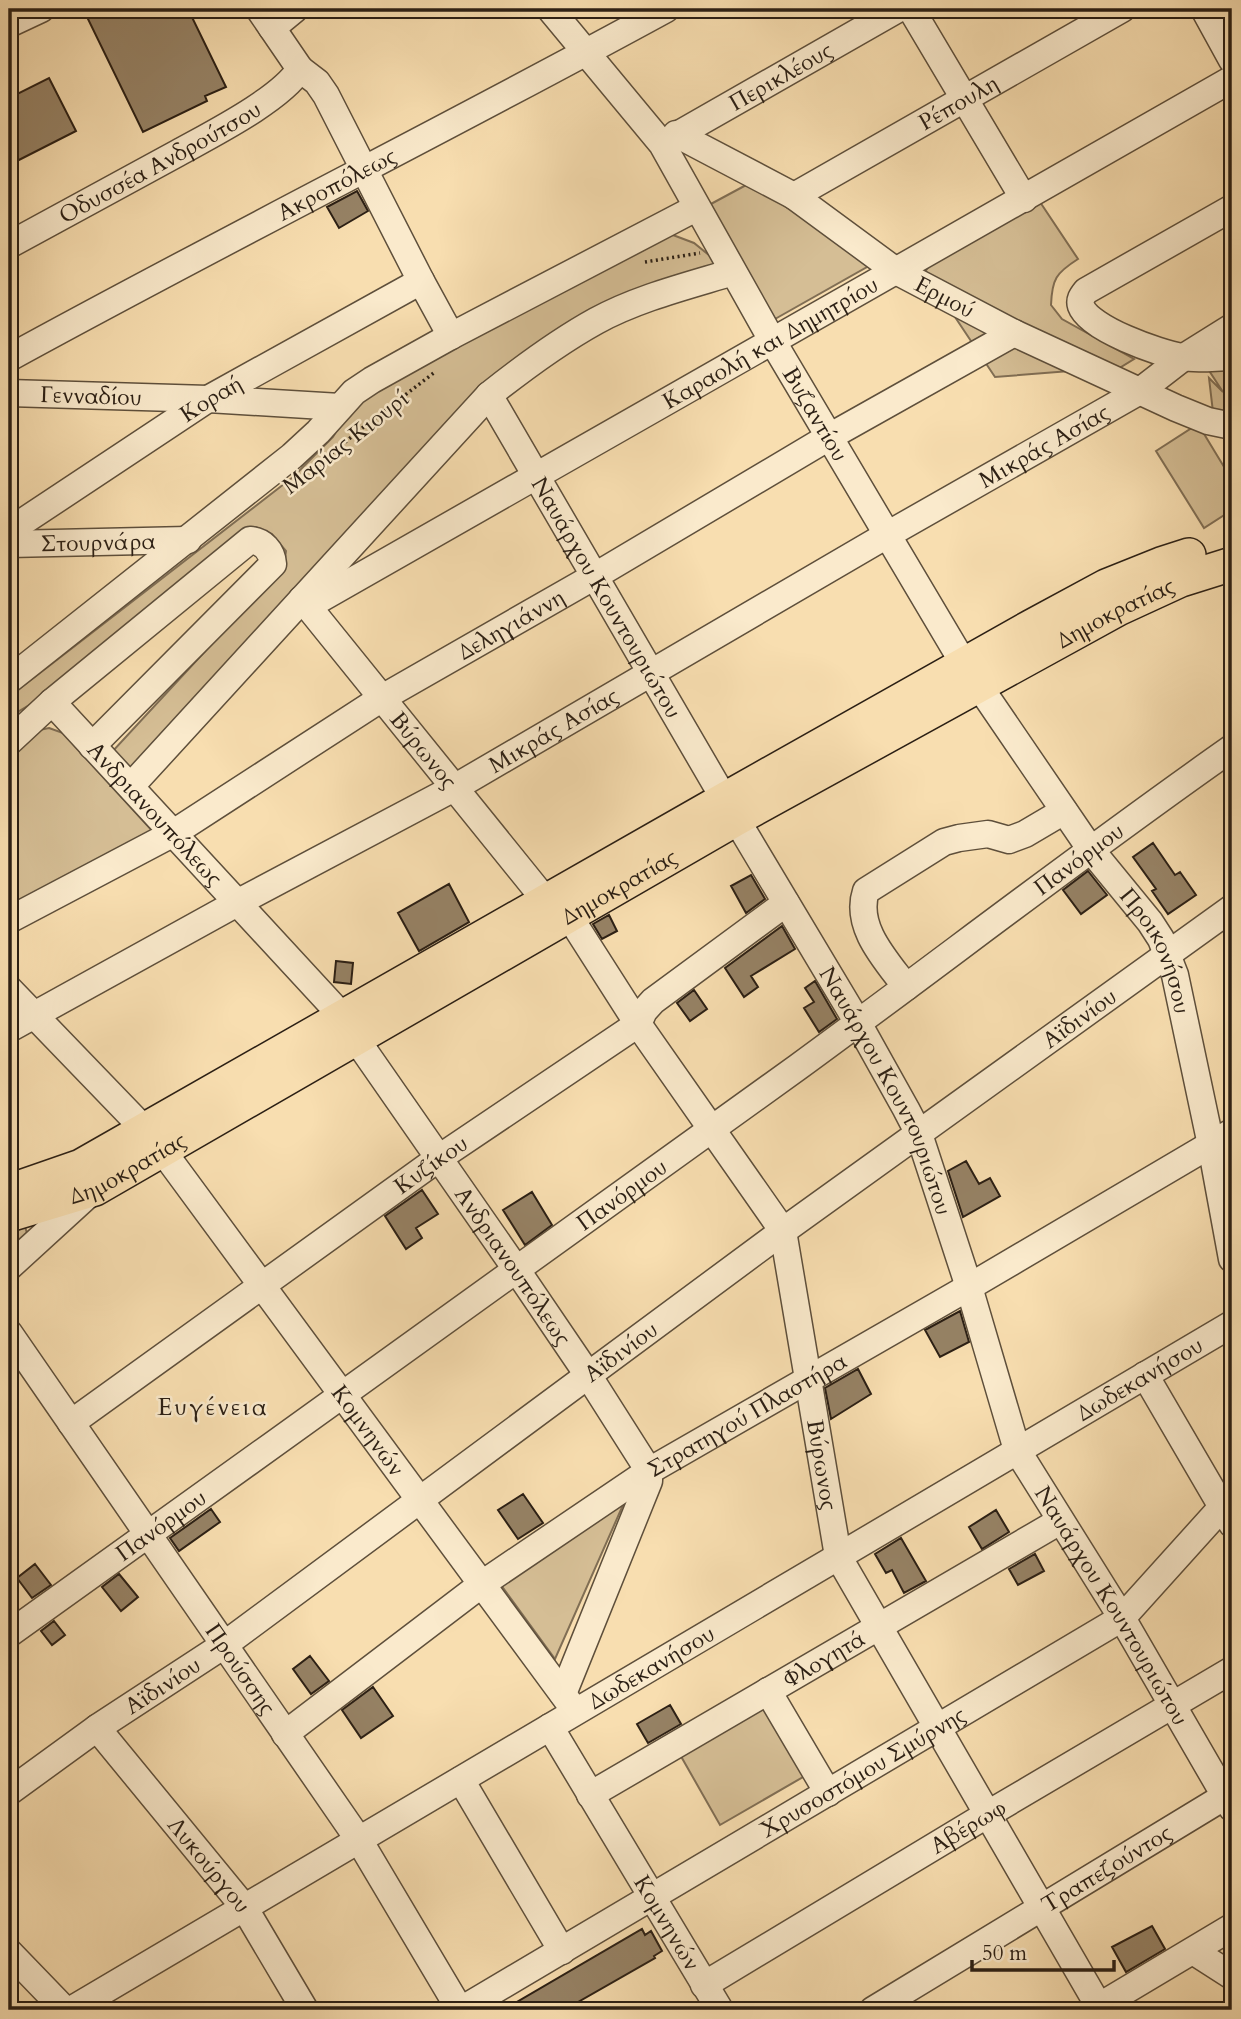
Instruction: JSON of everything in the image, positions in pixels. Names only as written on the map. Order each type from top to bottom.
[{"type":"main road","name":"Δημοκρατίας","points":[[9,1215],[95,1189],[154,1140],[730,809],[971,676],[1145,596],[1231,560]]},
{"type":"main road","name":"Δημοκρατίας","points":[[9,1191],[154,1140]]},
{"type":"street","points":[[9,24],[41,9]]},
{"type":"street","points":[[295,9],[265,18],[300,69],[317,82],[326,95],[451,335]]},
{"type":"street","name":"Βυζαντίου","points":[[550,9],[586,52],[669,139],[696,208],[971,676]]},
{"type":"street","name":"Ακροπόλεως","points":[[9,358],[150,280],[364,171],[666,9]]},
{"type":"street","name":"Περικλέους","points":[[669,139],[898,9]]},
{"type":"street","points":[[911,9],[1024,199]]},
{"type":"street","name":"Ρέπουλη","points":[[794,196],[1122,9]]},
{"type":"street","points":[[1204,9],[1232,60]]},
{"type":"street","name":"Οδυσσέα Ανδρούτσου","points":[[9,245],[239,118],[278,93],[293,80],[300,69]]},
{"type":"street","name":"Καραολή και Δημητρίου","points":[[305,603],[537,476],[1232,79]]},
{"type":"street","name":"Ερμού","points":[[669,139],[794,196],[896,271],[1014,333],[1209,421],[1232,426]]},
{"type":"street","name":"Μαρίας Κιουρί","points":[[9,680],[292,456],[354,392],[451,335],[696,208]]},
{"type":"street","points":[[1232,208],[1086,291],[1080,298],[1080,305],[1086,313],[1108,330],[1139,345],[1184,357],[1232,357]]},
{"type":"street","points":[[131,786],[305,603],[489,394],[533,361],[597,320],[660,294],[727,261]]},
{"type":"street","name":"Κοραή","points":[[9,531],[208,399],[421,281]]},
{"type":"street","name":"Μικράς Ασίας","points":[[9,1030],[237,903],[454,788],[1140,391],[1184,357],[1232,327]]},
{"type":"street","name":"Δεληγιάννη","points":[[9,920],[172,834],[382,698],[1014,333]]},
{"type":"street","name":"Γενναδίου","points":[[9,393],[208,399],[340,407]]},
{"type":"street","name":"Ναυάρχου Κουντουριώτου","points":[[489,394],[730,809],[858,1023],[919,1135],[969,1287],[1017,1450],[1122,1618],[1230,1799]]},
{"type":"street","name":"Στουρνάρα","points":[[9,544],[188,540]]},
{"type":"street","points":[[9,742],[52,702],[250,540],[262,544],[272,555],[273,565],[92,746]]},
{"type":"street","name":"Βύρωνος","points":[[305,603],[454,788],[558,908],[783,1231],[838,1556],[1043,1907],[1098,2009]]},
{"type":"street","name":"Προικονήσου","points":[[971,676],[1091,850],[1150,922],[1168,955],[1222,1138],[1232,1258]]},
{"type":"street","name":"Ανδριανουπόλεως","points":[[52,702],[349,1028],[516,1269],[649,1471]]},
{"type":"street","name":"Πανόρμου","points":[[9,1633],[712,1129],[1122,825],[1232,748]]},
{"type":"street","points":[[906,987],[869,936],[862,903],[866,891],[944,842],[988,834],[1009,840],[1025,834],[1064,811]]},
{"type":"street","name":"Κυζίκου","points":[[71,1423],[439,1158],[638,1024],[653,1001],[786,903]]},
{"type":"street","name":"Αϊδινίου","points":[[9,1792],[97,1728],[224,1644],[783,1231],[1232,908]]},
{"type":"street","name":"Κομνηνών","points":[[9,989],[154,1140],[570,1703]]},
{"type":"street","name":"Στρατηγού Πλαστήρα","points":[[285,1734],[482,1584],[649,1471],[1222,1138]]},
{"type":"street","points":[[9,1267],[95,1189]]},
{"type":"street","name":"Δωδεκανήσου","points":[[68,2010],[550,1727],[570,1703],[838,1556],[1232,1324]]},
{"type":"street","name":"Προύσσης","points":[[9,1333],[359,1840],[461,2010]]},
{"type":"street","points":[[1145,1375],[1229,1509]]},
{"type":"street","points":[[570,1703],[649,1481],[649,1471]]},
{"type":"street","name":"Χρυσοστόμου Σμύρνης","points":[[461,2010],[1122,1618],[1229,1509]]},
{"type":"street","name":"Φλογητά","points":[[590,1795],[1060,1521]]},
{"type":"street","name":"Αβέρωφ","points":[[704,1985],[1232,1670]]},
{"type":"street","points":[[768,1691],[828,1793]]},
{"type":"street","name":"Κομνηνών","points":[[550,1727],[720,2010]]},
{"type":"street","name":"Λυκούργου","points":[[97,1728],[244,1908],[305,2010]]},
{"type":"street","points":[[461,1780],[562,1951]]},
{"type":"street","name":"Τραπεζούντος","points":[[873,2010],[1043,1907],[1230,1799]]},
{"type":"street","points":[[1098,2009],[1232,1927]]},
{"type":"street","points":[[1193,1951],[1232,1976]]},
{"type":"street","points":[[9,1952],[68,2010]]},
{"type":"path","points":[[640,263],[670,256],[727,261]]},
{"type":"path","name":"Μαρίας Κιουρί","points":[[324,459],[389,406],[442,368]]},
{"type":"shaded area","points":[[748,184],[870,253],[874,263],[775,319],[709,205]]},
{"type":"shaded area","points":[[1034,193],[1078,259],[1065,268],[1054,283],[1051,305],[1062,319],[1134,359],[1121,367],[995,377],[925,272],[943,244]]},
{"type":"shaded area","points":[[665,232],[694,243],[720,264],[553,347],[133,779],[111,753],[284,566],[286,551],[272,534],[256,527],[239,537],[36,701],[9,717],[9,697],[293,477],[333,437],[352,405]]},
{"type":"shaded area","points":[[1232,367],[1232,414],[1213,412],[1209,378],[1223,392],[1208,369]]},
{"type":"shaded area","points":[[1198,424],[1232,480],[1232,510],[1204,528],[1156,451]]},
{"type":"shaded area","points":[[49,728],[63,733],[156,835],[9,912],[9,752],[30,732]]},
{"type":"shaded area","points":[[24,1224],[29,1239],[9,1258],[9,1229]]},
{"type":"shaded area","points":[[627,1496],[555,1659],[501,1585]]},
{"type":"shaded area","points":[[768,1699],[810,1773],[720,1825],[678,1751]]},
{"type":"building","points":[[103,9],[188,9],[226,87],[205,96],[207,101],[143,132],[87,17]]},
{"type":"building","points":[[49,78],[76,131],[9,165],[9,98]]},
{"type":"building","points":[[357,191],[368,211],[339,228],[327,207]]},
{"type":"building","points":[[1153,843],[1175,875],[1180,872],[1196,895],[1168,914],[1152,891],[1156,889],[1133,857]]},
{"type":"building","points":[[1088,871],[1107,895],[1081,914],[1063,890]]},
{"type":"building","points":[[751,875],[765,899],[746,913],[731,886]]},
{"type":"building","points":[[449,884],[469,922],[419,951],[398,913]]},
{"type":"building","points":[[609,915],[617,931],[602,939],[593,924]]},
{"type":"building","points":[[782,926],[795,949],[751,976],[758,987],[744,997],[725,968]]},
{"type":"building","points":[[336,961],[353,963],[351,984],[334,982]]},
{"type":"building","points":[[815,981],[837,1019],[819,1032],[804,1008],[814,1002],[805,988]]},
{"type":"building","points":[[694,990],[707,1009],[690,1021],[677,1003]]},
{"type":"building","points":[[966,1161],[979,1184],[990,1178],[1000,1196],[963,1217],[948,1171]]},
{"type":"building","points":[[422,1190],[438,1214],[416,1228],[422,1238],[406,1249],[385,1216]]},
{"type":"building","points":[[532,1192],[552,1225],[525,1245],[503,1210]]},
{"type":"building","points":[[960,1311],[969,1342],[940,1357],[925,1330]]},
{"type":"building","points":[[858,1369],[871,1394],[831,1419],[825,1388]]},
{"type":"building","points":[[523,1494],[543,1523],[518,1539],[498,1510]]},
{"type":"building","points":[[211,1509],[220,1522],[179,1551],[170,1538]]},
{"type":"building","points":[[996,1510],[1009,1532],[982,1549],[969,1527]]},
{"type":"building","points":[[901,1538],[926,1581],[904,1593],[892,1570],[886,1573],[875,1554]]},
{"type":"building","points":[[1035,1554],[1044,1571],[1018,1585],[1009,1569]]},
{"type":"building","points":[[35,1564],[51,1585],[32,1598],[17,1578]]},
{"type":"building","points":[[119,1574],[138,1597],[121,1611],[102,1587]]},
{"type":"building","points":[[54,1621],[65,1635],[52,1645],[41,1631]]},
{"type":"building","points":[[310,1656],[329,1681],[311,1694],[293,1669]]},
{"type":"building","points":[[373,1687],[393,1716],[361,1738],[342,1710]]},
{"type":"building","points":[[670,1705],[681,1724],[648,1743],[637,1724]]},
{"type":"building","points":[[1152,1926],[1165,1949],[1126,1972],[1112,1947]]},
{"type":"building","points":[[642,1929],[645,1935],[651,1931],[662,1951],[654,1956],[655,1958],[564,2010],[503,2010]]},
{"type":"district","name":"Ευγένεια","points":[[213,1407]]}]
